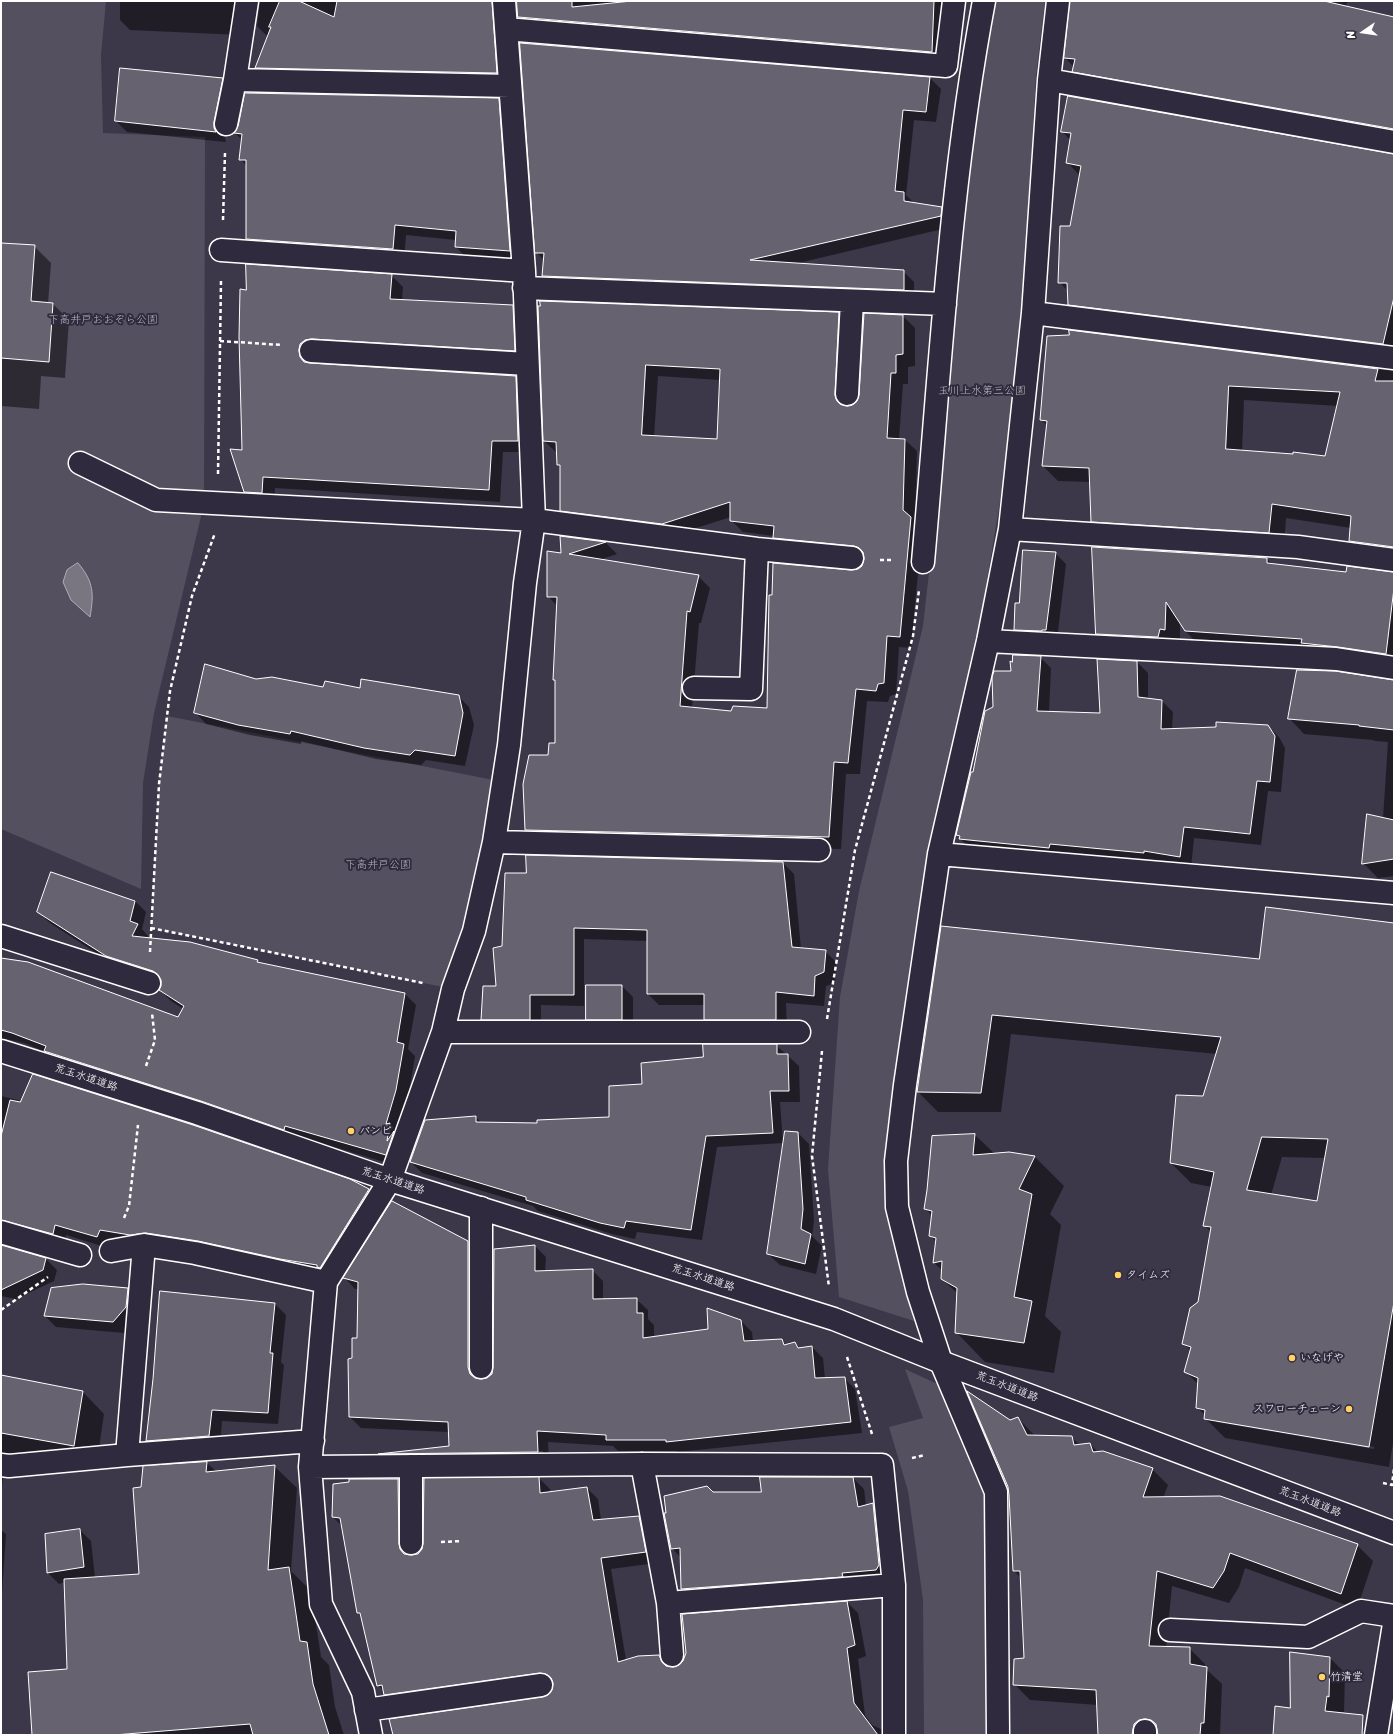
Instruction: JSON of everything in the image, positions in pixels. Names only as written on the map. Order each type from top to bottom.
[{"type":"main road","points":[[226,124],[235,80],[247,1]]},
{"type":"main road","points":[[371,1735],[363,1692],[321,1604],[310,1467],[326,1282],[390,1180],[443,1032],[453,989],[474,931],[494,842],[509,745],[525,583],[534,520],[524,280],[504,1]]},
{"type":"main road","points":[[506,29],[946,66],[954,1]]},
{"type":"main road","points":[[923,562],[958,172],[969,79],[984,1]]},
{"type":"main road","points":[[998,1735],[996,1492],[941,1362],[918,1292],[897,1207],[896,1168],[905,1085],[939,854],[988,641],[1010,529],[1033,313],[1049,80],[1058,1]]},
{"type":"main road","points":[[235,80],[510,86]]},
{"type":"main road","points":[[1049,80],[1394,142]]},
{"type":"main road","points":[[222,250],[524,280],[852,301],[945,304]]},
{"type":"main road","points":[[847,394],[852,301]]},
{"type":"main road","points":[[1033,313],[1394,358]]},
{"type":"main road","points":[[312,351],[527,364]]},
{"type":"main road","points":[[80,464],[156,500],[534,520],[757,549],[852,558]]},
{"type":"main road","points":[[1010,529],[1298,547],[1394,560]]},
{"type":"main road","points":[[694,688],[751,689],[757,549]]},
{"type":"main road","points":[[988,641],[1336,660],[1394,668]]},
{"type":"main road","points":[[494,842],[819,850]]},
{"type":"main road","points":[[939,854],[1394,893]]},
{"type":"main road","points":[[1,936],[150,983]]},
{"type":"main road","points":[[443,1032],[798,1032]]},
{"type":"main road","name":"荒玉水道道路","points":[[1,1051],[141,1095],[390,1180],[834,1319],[941,1362],[1394,1534]]},
{"type":"main road","points":[[481,1208],[481,1368]]},
{"type":"main road","points":[[1,1232],[80,1255]]},
{"type":"main road","points":[[111,1251],[144,1245],[195,1253],[326,1282]]},
{"type":"main road","points":[[127,1455],[144,1245]]},
{"type":"main road","points":[[1,1465],[9,1466],[127,1455],[313,1441]]},
{"type":"main road","points":[[310,1467],[642,1464],[882,1465],[894,1585],[894,1735]]},
{"type":"main road","points":[[642,1464],[668,1603],[672,1655]]},
{"type":"main road","points":[[411,1466],[411,1543]]},
{"type":"main road","points":[[668,1603],[894,1585]]},
{"type":"main road","points":[[1170,1630],[1308,1637],[1361,1612],[1394,1616]]},
{"type":"main road","points":[[1376,1735],[1394,1624]]},
{"type":"main road","points":[[366,1710],[541,1685]]},
{"type":"path","points":[[111,1251],[129,1206],[141,1095],[145,1070],[155,1040],[150,983],[151,928],[159,784],[170,691],[192,596],[215,536],[226,124]]},
{"type":"path","points":[[220,341],[304,347],[312,351]]},
{"type":"path","points":[[826,1023],[855,850],[913,636],[923,562],[852,558]]},
{"type":"path","points":[[151,928],[453,989]]},
{"type":"path","points":[[823,1047],[812,1156],[834,1319],[882,1465]]},
{"type":"path","points":[[1384,1483],[1392,1485],[1394,1468]]},
{"type":"green space","name":"下高井戸おおぞら公園","points":[[1,1],[106,1],[101,55],[103,133],[205,137],[204,504],[154,713],[143,783],[141,889],[1,829]]},
{"type":"green space","name":"玉川上水第三公園","points":[[991,1],[1045,1],[1036,76],[1018,393],[970,683],[933,829],[911,957],[887,1131],[888,1210],[914,1321],[839,1297],[828,1169],[840,997],[859,891],[923,626],[940,474],[969,117]]},
{"type":"green space","name":"下高井戸公園","points":[[167,716],[504,782],[453,989],[151,928],[159,784]]},
{"type":"green space","points":[[905,1369],[944,1387],[984,1491],[994,1735],[924,1735],[923,1600],[908,1491],[889,1427],[923,1418]]},
{"type":"shaded area","points":[[78,563],[87,576],[92,588],[90,617],[71,600],[63,582],[67,570]]},
{"type":"building","points":[[280,1],[299,1],[334,17],[337,1],[492,1],[497,73],[255,68],[271,27],[269,27]]},
{"type":"building","points":[[517,1],[572,1],[572,7],[632,1],[934,1],[932,52],[518,17]]},
{"type":"building","points":[[1070,1],[1324,1],[1394,17],[1394,129],[1072,72],[1075,59],[1064,58]]},
{"type":"building","points":[[520,43],[930,77],[926,112],[903,110],[895,191],[904,192],[904,201],[942,207],[941,216],[750,260],[904,270],[904,290],[542,276],[544,253],[535,253]]},
{"type":"building","points":[[120,68],[223,78],[214,122],[216,132],[115,121]]},
{"type":"building","points":[[245,93],[499,98],[510,251],[455,247],[456,231],[395,225],[393,249],[246,239],[246,160],[239,160],[242,134],[234,133],[238,126]]},
{"type":"building","points":[[1068,96],[1394,154],[1394,297],[1383,344],[1068,305],[1067,283],[1058,283],[1060,226],[1070,226],[1081,166],[1066,163],[1071,133],[1061,132]]},
{"type":"building","points":[[1,243],[35,245],[31,301],[53,303],[49,362],[1,358]]},
{"type":"building","points":[[246,264],[392,274],[390,299],[513,305],[515,351],[312,339],[305,340],[300,344],[299,350],[300,357],[304,362],[310,363],[516,376],[518,441],[492,441],[489,490],[263,477],[262,493],[244,492],[230,449],[242,450],[239,337],[240,289],[246,290]]},
{"type":"building","points":[[540,301],[839,312],[835,394],[836,399],[840,404],[847,406],[852,405],[857,401],[859,395],[864,313],[903,315],[903,354],[896,355],[896,373],[891,373],[887,438],[905,439],[903,510],[911,517],[900,637],[887,636],[884,683],[878,684],[876,691],[856,689],[848,763],[834,762],[829,837],[525,830],[523,784],[529,755],[548,755],[549,743],[555,743],[555,680],[553,680],[557,597],[547,597],[547,551],[561,553],[560,536],[606,542],[569,554],[699,575],[690,612],[687,611],[680,706],[731,711],[733,706],[767,708],[769,595],[772,595],[773,563],[851,570],[858,569],[862,566],[864,559],[863,552],[854,546],[773,538],[774,526],[730,521],[730,502],[662,524],[560,511],[560,465],[557,465],[556,442],[543,441],[538,306],[540,306]],"holes":[[[646,365],[720,369],[717,439],[642,435]]]},
{"type":"building","points":[[1069,330],[1378,369],[1375,381],[1394,381],[1394,547],[1349,541],[1351,516],[1272,504],[1269,533],[1091,522],[1089,468],[1042,466],[1047,421],[1040,420],[1047,336],[1069,335]],"holes":[[[1229,386],[1340,392],[1325,456],[1293,452],[1293,454],[1226,449]]]},
{"type":"building","points":[[1092,547],[1267,558],[1267,563],[1346,572],[1347,566],[1394,572],[1394,588],[1386,654],[1301,643],[1302,639],[1185,631],[1166,602],[1165,630],[1160,629],[1158,637],[1096,634]]},
{"type":"building","points":[[1023,550],[1056,552],[1046,630],[1014,630],[1015,603],[1019,603]]},
{"type":"building","points":[[1013,655],[1041,656],[1037,711],[1100,713],[1097,659],[1137,661],[1138,697],[1162,700],[1161,729],[1216,727],[1216,722],[1268,725],[1275,736],[1270,782],[1257,781],[1250,834],[1184,827],[1180,857],[1144,851],[1144,853],[1050,844],[1049,848],[959,839],[960,836],[956,835],[971,772],[973,772],[985,711],[993,707],[992,677],[994,671],[1011,671],[1010,661],[1012,662]]},
{"type":"building","points":[[205,664],[256,679],[272,677],[323,687],[325,681],[360,688],[361,679],[459,695],[463,713],[455,756],[415,750],[410,755],[364,748],[291,731],[290,734],[238,725],[194,713]]},
{"type":"building","points":[[1297,670],[1335,671],[1394,680],[1394,730],[1359,725],[1288,719]]},
{"type":"building","points":[[1367,814],[1394,820],[1394,859],[1362,864]]},
{"type":"building","points":[[526,855],[783,862],[792,947],[826,950],[824,972],[815,976],[814,996],[776,992],[776,1020],[704,1020],[704,994],[647,994],[647,930],[574,928],[574,995],[530,995],[530,1020],[481,1020],[483,986],[496,986],[493,948],[502,946],[505,873],[526,873]]},
{"type":"building","points":[[51,872],[135,901],[130,921],[138,924],[132,936],[190,942],[258,960],[257,962],[405,993],[397,1042],[404,1044],[396,1090],[386,1124],[390,1123],[387,1141],[394,1131],[386,1155],[285,1126],[284,1130],[201,1101],[44,1051],[46,1046],[1,1030],[1,958],[28,962],[178,1017],[184,1006],[159,990],[161,980],[153,971],[106,956],[37,912]]},
{"type":"building","points":[[1266,907],[1394,923],[1394,1302],[1369,1447],[1204,1419],[1205,1410],[1196,1408],[1198,1378],[1184,1372],[1191,1347],[1182,1344],[1190,1308],[1198,1302],[1211,1227],[1203,1226],[1214,1172],[1170,1163],[1176,1095],[1203,1096],[1221,1037],[992,1015],[981,1093],[917,1092],[941,926],[1259,959]],"holes":[[[1262,1137],[1328,1139],[1317,1201],[1247,1190]]]},
{"type":"building","points":[[586,985],[622,985],[622,1020],[586,1020]]},
{"type":"building","points":[[703,1044],[777,1044],[777,1054],[788,1054],[789,1091],[770,1091],[773,1133],[706,1136],[691,1230],[626,1221],[624,1228],[600,1223],[526,1200],[526,1197],[410,1162],[425,1120],[476,1116],[476,1122],[537,1123],[537,1120],[609,1117],[609,1086],[642,1084],[641,1063],[703,1057]]},
{"type":"building","points":[[33,1074],[193,1125],[350,1179],[369,1189],[320,1268],[317,1267],[317,1265],[280,1259],[198,1241],[146,1233],[130,1235],[100,1230],[97,1237],[55,1225],[53,1234],[1,1220],[1,1136],[10,1100],[20,1102]]},
{"type":"building","points":[[785,1131],[798,1132],[803,1209],[801,1229],[811,1234],[805,1264],[767,1254]]},
{"type":"building","points":[[975,1134],[973,1155],[1009,1152],[1035,1156],[1019,1189],[1032,1194],[1014,1297],[1032,1301],[1024,1343],[955,1333],[957,1288],[941,1279],[942,1261],[933,1263],[936,1238],[929,1236],[932,1211],[924,1209],[932,1136]]},
{"type":"building","points":[[392,1201],[468,1241],[468,1367],[470,1374],[475,1378],[487,1378],[492,1374],[494,1249],[535,1245],[535,1271],[593,1269],[593,1299],[637,1298],[637,1313],[643,1313],[643,1338],[708,1329],[707,1308],[741,1320],[744,1341],[782,1339],[784,1345],[795,1342],[798,1348],[812,1346],[815,1378],[845,1377],[851,1422],[666,1442],[666,1440],[606,1440],[606,1435],[537,1431],[538,1452],[378,1454],[449,1446],[448,1422],[349,1417],[348,1359],[352,1358],[352,1338],[357,1338],[358,1282],[343,1278]]},
{"type":"building","points":[[1,1245],[46,1258],[43,1270],[1,1290]]},
{"type":"building","points":[[83,1284],[128,1288],[126,1307],[113,1322],[44,1316],[51,1288]]},
{"type":"building","points":[[160,1291],[275,1303],[270,1353],[273,1353],[268,1413],[212,1410],[209,1436],[146,1441],[153,1379]]},
{"type":"building","points":[[1,1375],[83,1391],[74,1446],[1,1433]]},
{"type":"building","points":[[967,1391],[1010,1420],[1018,1417],[1027,1435],[1072,1436],[1074,1445],[1090,1443],[1093,1452],[1103,1451],[1153,1468],[1143,1497],[1220,1496],[1358,1544],[1341,1594],[1230,1553],[1224,1571],[1213,1588],[1157,1571],[1149,1646],[1190,1647],[1190,1664],[1207,1667],[1204,1723],[1201,1723],[1200,1735],[1158,1735],[1156,1724],[1151,1720],[1145,1719],[1139,1720],[1134,1724],[1132,1735],[1098,1735],[1096,1690],[1013,1685],[1014,1659],[1024,1658],[1020,1571],[1013,1571],[1008,1487]]},
{"type":"building","points":[[207,1462],[206,1472],[275,1465],[268,1570],[289,1567],[300,1641],[307,1642],[313,1684],[329,1735],[253,1735],[250,1724],[114,1735],[32,1735],[28,1672],[67,1669],[64,1579],[139,1574],[133,1488],[141,1487],[143,1466]]},
{"type":"building","points":[[539,1477],[540,1493],[587,1487],[593,1520],[639,1516],[646,1552],[601,1558],[618,1662],[638,1656],[659,1655],[662,1662],[666,1666],[673,1667],[679,1665],[683,1661],[686,1653],[682,1614],[847,1601],[855,1645],[847,1648],[854,1703],[878,1735],[393,1735],[389,1719],[543,1697],[548,1695],[552,1690],[553,1683],[551,1678],[546,1674],[539,1673],[384,1695],[382,1685],[377,1686],[360,1613],[357,1613],[340,1518],[332,1517],[333,1484],[349,1482],[349,1479],[398,1479],[400,1549],[404,1554],[411,1555],[418,1554],[422,1549],[424,1478]]},
{"type":"building","points":[[760,1477],[853,1477],[858,1507],[873,1503],[879,1565],[876,1570],[842,1573],[843,1577],[681,1589],[680,1548],[671,1549],[664,1513],[666,1513],[664,1496],[707,1486],[713,1492],[761,1492]]},
{"type":"building","points":[[80,1529],[84,1567],[47,1573],[45,1534]]},
{"type":"building","points":[[1290,1652],[1330,1657],[1329,1697],[1327,1696],[1325,1711],[1363,1715],[1362,1735],[1273,1735],[1275,1706],[1290,1708]]},
{"type":"place","name":"バンビ","points":[[351,1131]]},
{"type":"place","name":"タイムズ","points":[[1118,1275]]},
{"type":"place","name":"いなげや","points":[[1292,1358]]},
{"type":"place","name":"スワローチェーン","points":[[1349,1409]]},
{"type":"place","name":"竹清堂","points":[[1322,1677]]}]
